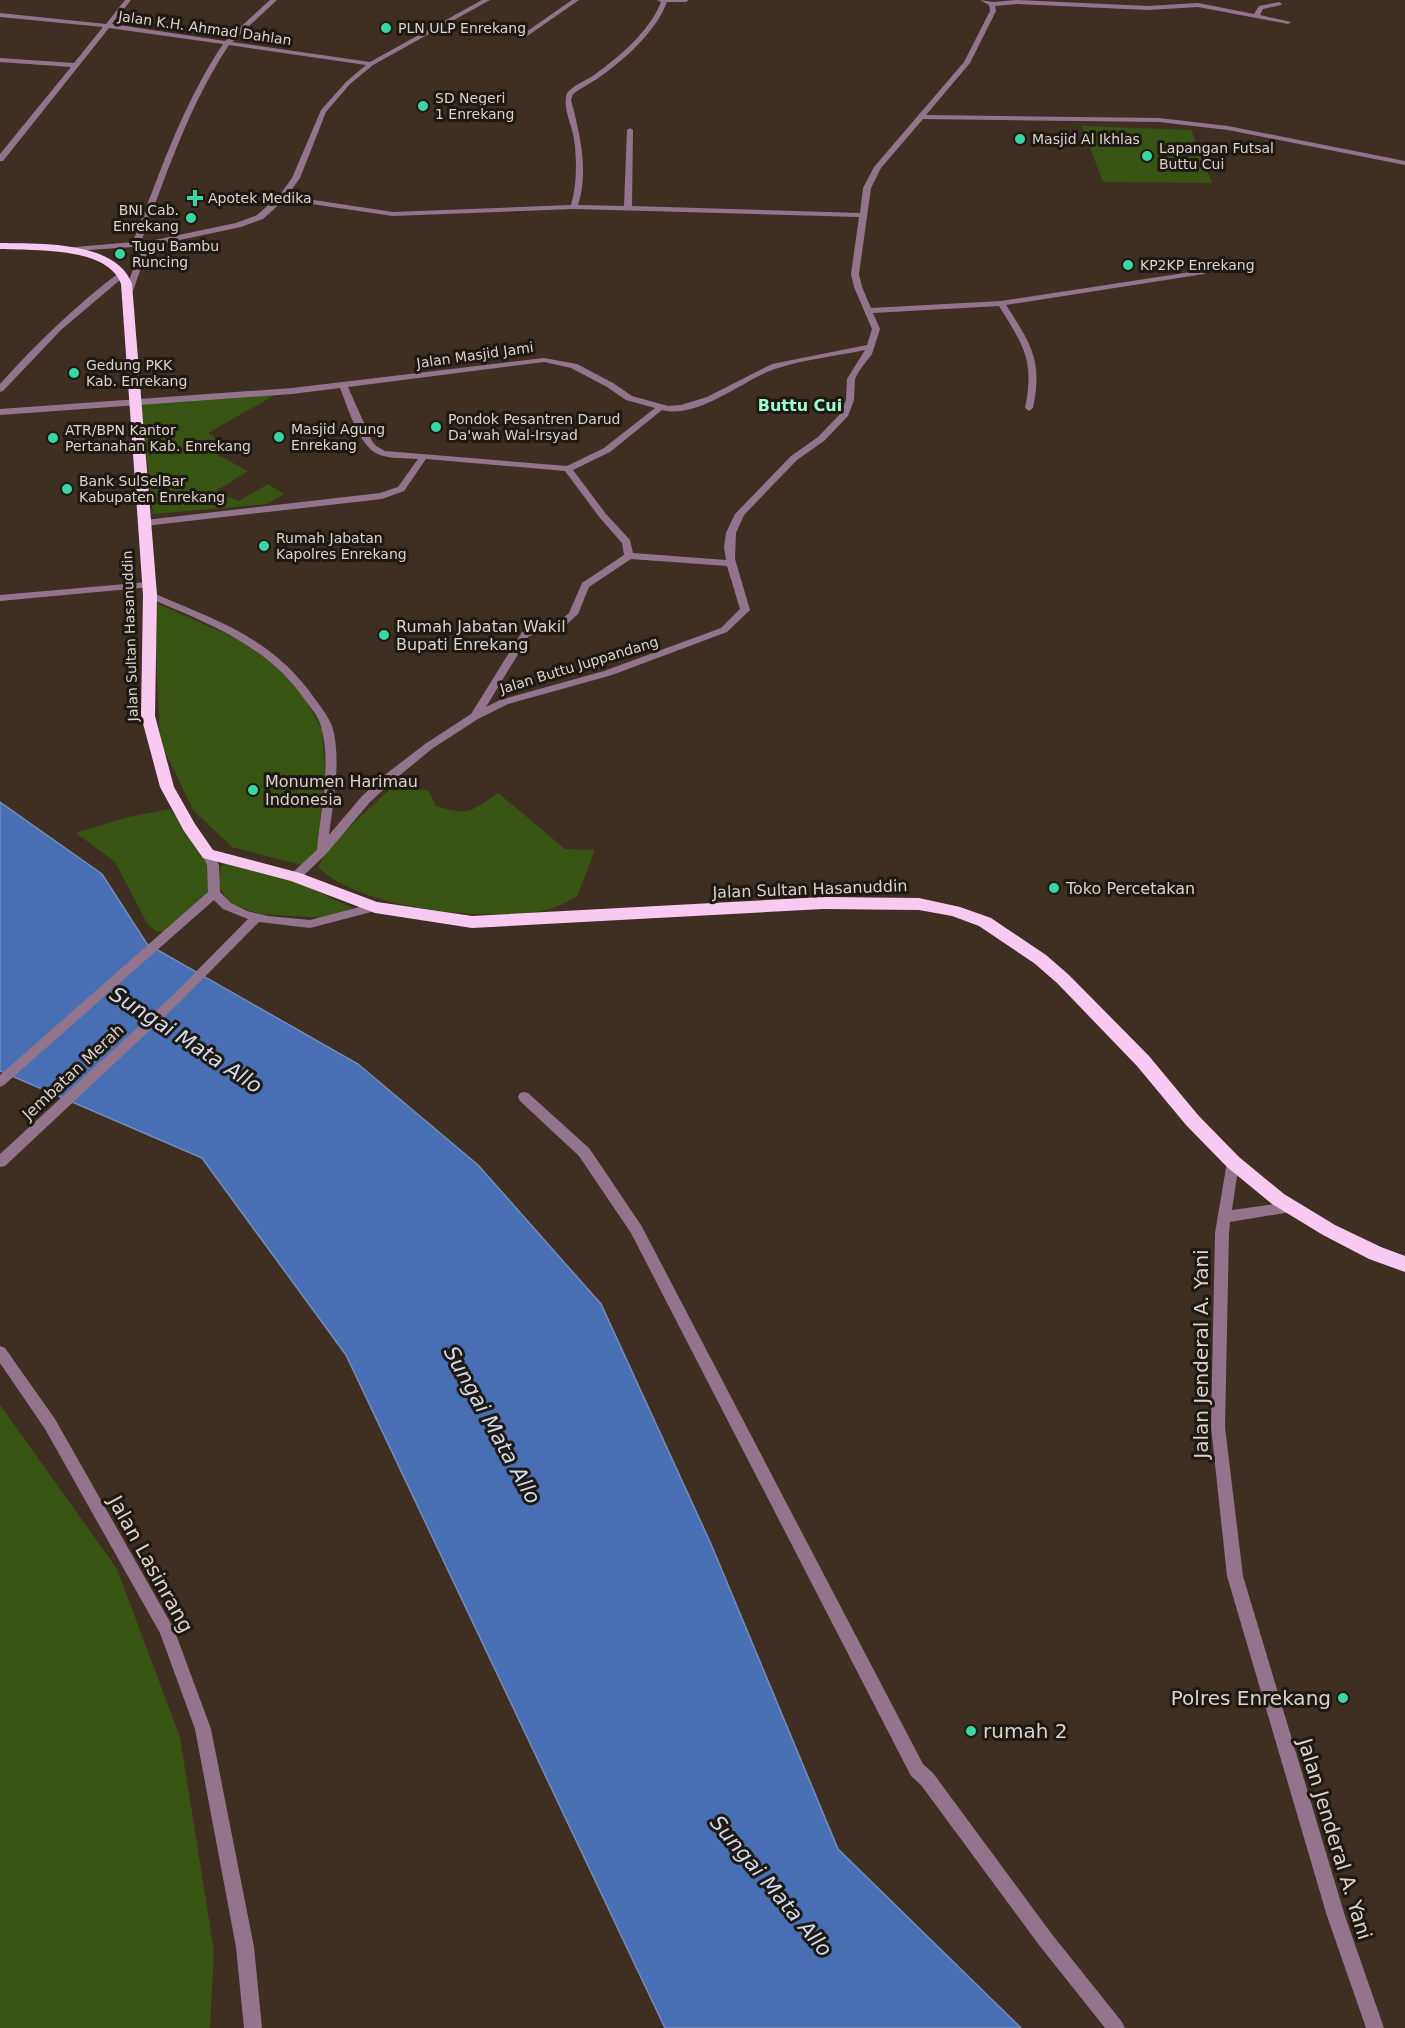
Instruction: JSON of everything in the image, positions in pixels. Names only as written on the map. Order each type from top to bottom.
[{"type":"highway","points":[[0,246],[84,253],[112,265],[123,274]]},
{"type":"highway","name":"Jalan Sultan Hasanuddin","points":[[123,274],[129,291],[149,590],[148,716],[167,787],[189,827],[208,854],[295,878],[375,907],[472,922],[823,903],[919,904],[954,911],[985,922],[1040,959],[1063,979],[1143,1061],[1192,1120],[1233,1162],[1278,1199],[1375,1253],[1405,1264]]},
{"type":"street","points":[[0,159],[128,0]]},
{"type":"street","points":[[136,244],[177,138],[207,73],[227,43],[274,0]]},
{"type":"street","points":[[63,250],[153,243],[250,222],[260,217],[282,198],[301,170],[323,111],[348,83],[371,64],[487,0]]},
{"type":"street","points":[[521,38],[576,0]]},
{"type":"street","points":[[574,207],[579,191],[578,147],[568,100],[570,93],[612,63],[656,18],[663,9],[662,0],[686,0]]},
{"type":"street","points":[[988,2],[1148,8],[1198,5],[1288,22]]},
{"type":"street","name":"Jalan Buttu Juppandang","points":[[295,878],[322,851],[366,799],[390,777],[429,746],[474,717],[504,702],[608,673],[724,630],[745,610],[731,562],[729,548],[731,533],[740,514],[794,458],[821,439],[845,414],[850,400],[851,379],[868,354],[876,328],[858,287],[855,274],[867,188],[878,167],[967,63],[993,11],[988,2]]},
{"type":"street","points":[[1255,17],[1261,7],[1279,4]]},
{"type":"street","name":"Jalan K.H. Ahmad Dahlan","points":[[0,15],[109,26],[371,64]]},
{"type":"street","points":[[0,60],[75,65]]},
{"type":"street","points":[[921,117],[1159,120],[1228,128],[1405,163]]},
{"type":"street","points":[[628,208],[630,130]]},
{"type":"street","points":[[282,198],[393,214],[574,207],[863,215]]},
{"type":"street","points":[[129,291],[143,251],[153,243]]},
{"type":"street","points":[[869,311],[1001,303],[1204,272]]},
{"type":"street","points":[[0,389],[30,356],[82,306],[123,274]]},
{"type":"street","points":[[1001,303],[1031,354],[1033,377],[1029,408]]},
{"type":"street","name":"Jalan Masjid Jami","points":[[0,412],[343,385],[544,360],[574,366],[629,398],[661,407],[682,408],[699,403],[775,366],[870,347]]},
{"type":"street","points":[[343,385],[373,448],[383,453],[568,469],[614,448],[661,407]]},
{"type":"street","points":[[145,523],[382,496],[401,489],[423,458]]},
{"type":"street","points":[[568,469],[603,516],[627,542],[629,556]]},
{"type":"street","points":[[474,717],[525,634],[562,624],[573,614],[585,585],[629,556],[731,562]]},
{"type":"street","points":[[0,598],[149,590],[243,635],[280,661],[303,685],[327,727],[329,766],[322,851]]},
{"type":"street","name":"Jalan Sultan Hasanuddin","points":[[208,854],[213,865],[214,893],[227,906],[257,917],[310,924],[375,907]]},
{"type":"street","points":[[0,1082],[214,893]]},
{"type":"street","name":"Jembatan Merah","points":[[0,1161],[206,970],[257,917]]},
{"type":"street","points":[[524,1097],[584,1152],[636,1229],[917,1770],[927,1779],[1045,1939],[1116,2028]]},
{"type":"street","name":"Jalan Jenderal A. Yani","points":[[1233,1162],[1222,1256],[1218,1427],[1235,1576],[1336,1916],[1375,2028]]},
{"type":"street","points":[[1225,1218],[1291,1207]]},
{"type":"street","name":"Jalan Lasinrang","points":[[0,1352],[50,1424],[166,1629],[203,1730],[245,1947],[253,2028]]},
{"type":"green space","name":"Lapangan Futsal Buttu Cui","points":[[1082,126],[1191,130],[1212,183],[1103,182]]},
{"type":"green space","points":[[275,395],[208,433],[218,440],[205,448],[248,471],[216,491],[239,501],[268,484],[284,494],[267,504],[153,514],[141,402]]},
{"type":"green space","points":[[154,602],[240,640],[268,657],[299,686],[322,730],[325,767],[317,851],[301,865],[232,847],[193,810],[160,741]]},
{"type":"green space","points":[[390,789],[428,790],[436,806],[455,811],[475,808],[498,793],[565,849],[595,850],[577,897],[547,910],[493,914],[460,913],[394,903],[364,894],[338,882],[318,867],[325,854],[342,834]]},
{"type":"green space","points":[[170,809],[206,860],[209,893],[164,932],[155,931],[147,923],[115,862],[76,833],[128,817]]},
{"type":"green space","points":[[227,863],[290,879],[353,908],[325,918],[261,914],[232,905],[218,886],[221,866]]},
{"type":"green space","points":[[0,1405],[117,1569],[180,1737],[214,1951],[210,2028],[0,2028]]},
{"type":"water","name":"Sungai Mata Allo","points":[[0,802],[102,874],[147,944],[358,1064],[478,1165],[601,1304],[711,1544],[838,1849],[1021,2028],[665,2028],[346,1355],[202,1158],[0,1071]]},
{"type":"place","name":"PLN ULP Enrekang","points":[[386,28]]},
{"type":"place","name":"SD Negeri 1 Enrekang","points":[[423,106]]},
{"type":"place","name":"Masjid Al Ikhlas","points":[[1020,139]]},
{"type":"place","name":"Lapangan Futsal Buttu Cui","points":[[1147,156]]},
{"type":"place","name":"Apotek Medika","points":[[195,198]]},
{"type":"place","name":"BNI Cab. Enrekang","points":[[191,218]]},
{"type":"place","name":"Tugu Bambu Runcing","points":[[120,254]]},
{"type":"place","name":"KP2KP Enrekang","points":[[1128,265]]},
{"type":"place","name":"Gedung PKK Kab. Enrekang","points":[[74,373]]},
{"type":"place","name":"Pondok Pesantren Darud Da'wah Wal-Irsyad","points":[[436,427]]},
{"type":"place","name":"Masjid Agung Enrekang","points":[[279,437]]},
{"type":"place","name":"ATR/BPN Kantor Pertanahan Kab. Enrekang","points":[[53,438]]},
{"type":"place","name":"Bank SulSelBar Kabupaten Enrekang","points":[[67,489]]},
{"type":"place","name":"Rumah Jabatan Kapolres Enrekang","points":[[264,546]]},
{"type":"place","name":"Rumah Jabatan Wakil Bupati Enrekang","points":[[384,635]]},
{"type":"place","name":"Monumen Harimau Indonesia","points":[[253,790]]},
{"type":"place","name":"Toko Percetakan","points":[[1054,888]]},
{"type":"place","name":"Polres Enrekang","points":[[1343,1698]]},
{"type":"place","name":"rumah 2","points":[[971,1731]]},
{"type":"district","name":"Buttu Cui","points":[[800,405]]}]
